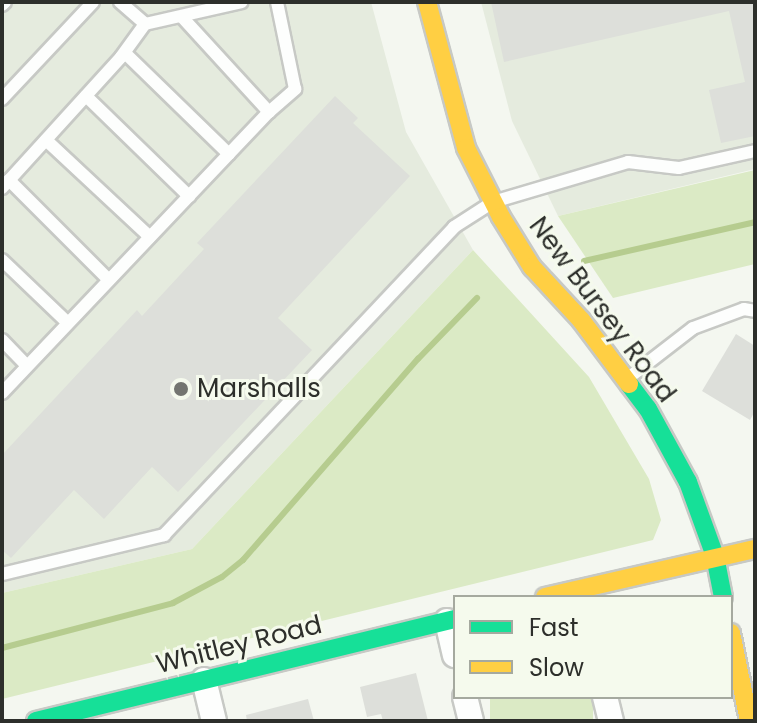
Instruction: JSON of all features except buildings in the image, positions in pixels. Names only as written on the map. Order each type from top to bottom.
[{"type":"street","name":"New Bursey Road","points":[[427,2],[459,126],[493,202],[532,267],[581,320],[627,379],[688,482],[715,556],[723,595]]},
{"type":"street","points":[[579,593],[715,556],[755,549]]},
{"type":"street","name":"Whitley Road","points":[[36,721],[451,620]]},
{"type":"street","points":[[733,643],[749,719]]},
{"type":"street","points":[[204,680],[214,721]]},
{"type":"street","points":[[749,719],[755,682]]},
{"type":"street","points":[[466,699],[471,721]]},
{"type":"street","points":[[606,699],[611,721]]},
{"type":"lane","points":[[2,99],[93,2]]},
{"type":"lane","points":[[120,2],[145,24]]},
{"type":"lane","points":[[109,280],[6,184],[125,53],[145,24],[242,2]]},
{"type":"lane","points":[[2,393],[269,112],[295,89],[277,2]]},
{"type":"lane","points":[[182,17],[269,112]]},
{"type":"lane","points":[[125,53],[229,154]]},
{"type":"lane","points":[[86,96],[189,196]]},
{"type":"lane","points":[[46,140],[150,237]]},
{"type":"lane","points":[[2,574],[164,535],[454,227],[493,202],[628,162],[679,168],[755,151]]},
{"type":"lane","points":[[2,260],[68,323]]},
{"type":"lane","points":[[627,379],[693,328],[744,309],[755,311]]},
{"type":"lane","points":[[2,340],[27,366]]},
{"type":"shaded area","points":[[2,2],[371,2],[406,132],[473,250],[192,549],[2,593]]},
{"type":"shaded area","points":[[481,2],[755,2],[755,169],[558,216],[512,121]]},
{"type":"green space","points":[[755,170],[755,264],[613,298],[558,216]]},
{"type":"green space","points":[[473,250],[589,377],[649,479],[661,520],[653,540],[2,699],[2,593],[192,549]]},
{"type":"green space","points":[[490,699],[593,699],[593,721],[490,721]]},
{"type":"waterway","points":[[584,261],[755,222]]},
{"type":"waterway","points":[[2,648],[173,603],[222,577],[243,560],[418,359],[477,298]]},
{"type":"traffic: fast","points":[[629,384],[648,409],[688,482],[715,556],[723,595]]},
{"type":"traffic: fast","points":[[36,721],[453,619]]},
{"type":"traffic: slow","points":[[427,2],[466,148],[501,217],[532,267],[581,320],[629,384]]},
{"type":"traffic: slow","points":[[554,595],[755,549]]},
{"type":"traffic: slow","points":[[733,643],[749,721]]},
{"type":"place","name":"Marshalls","points":[[181,389]]}]
